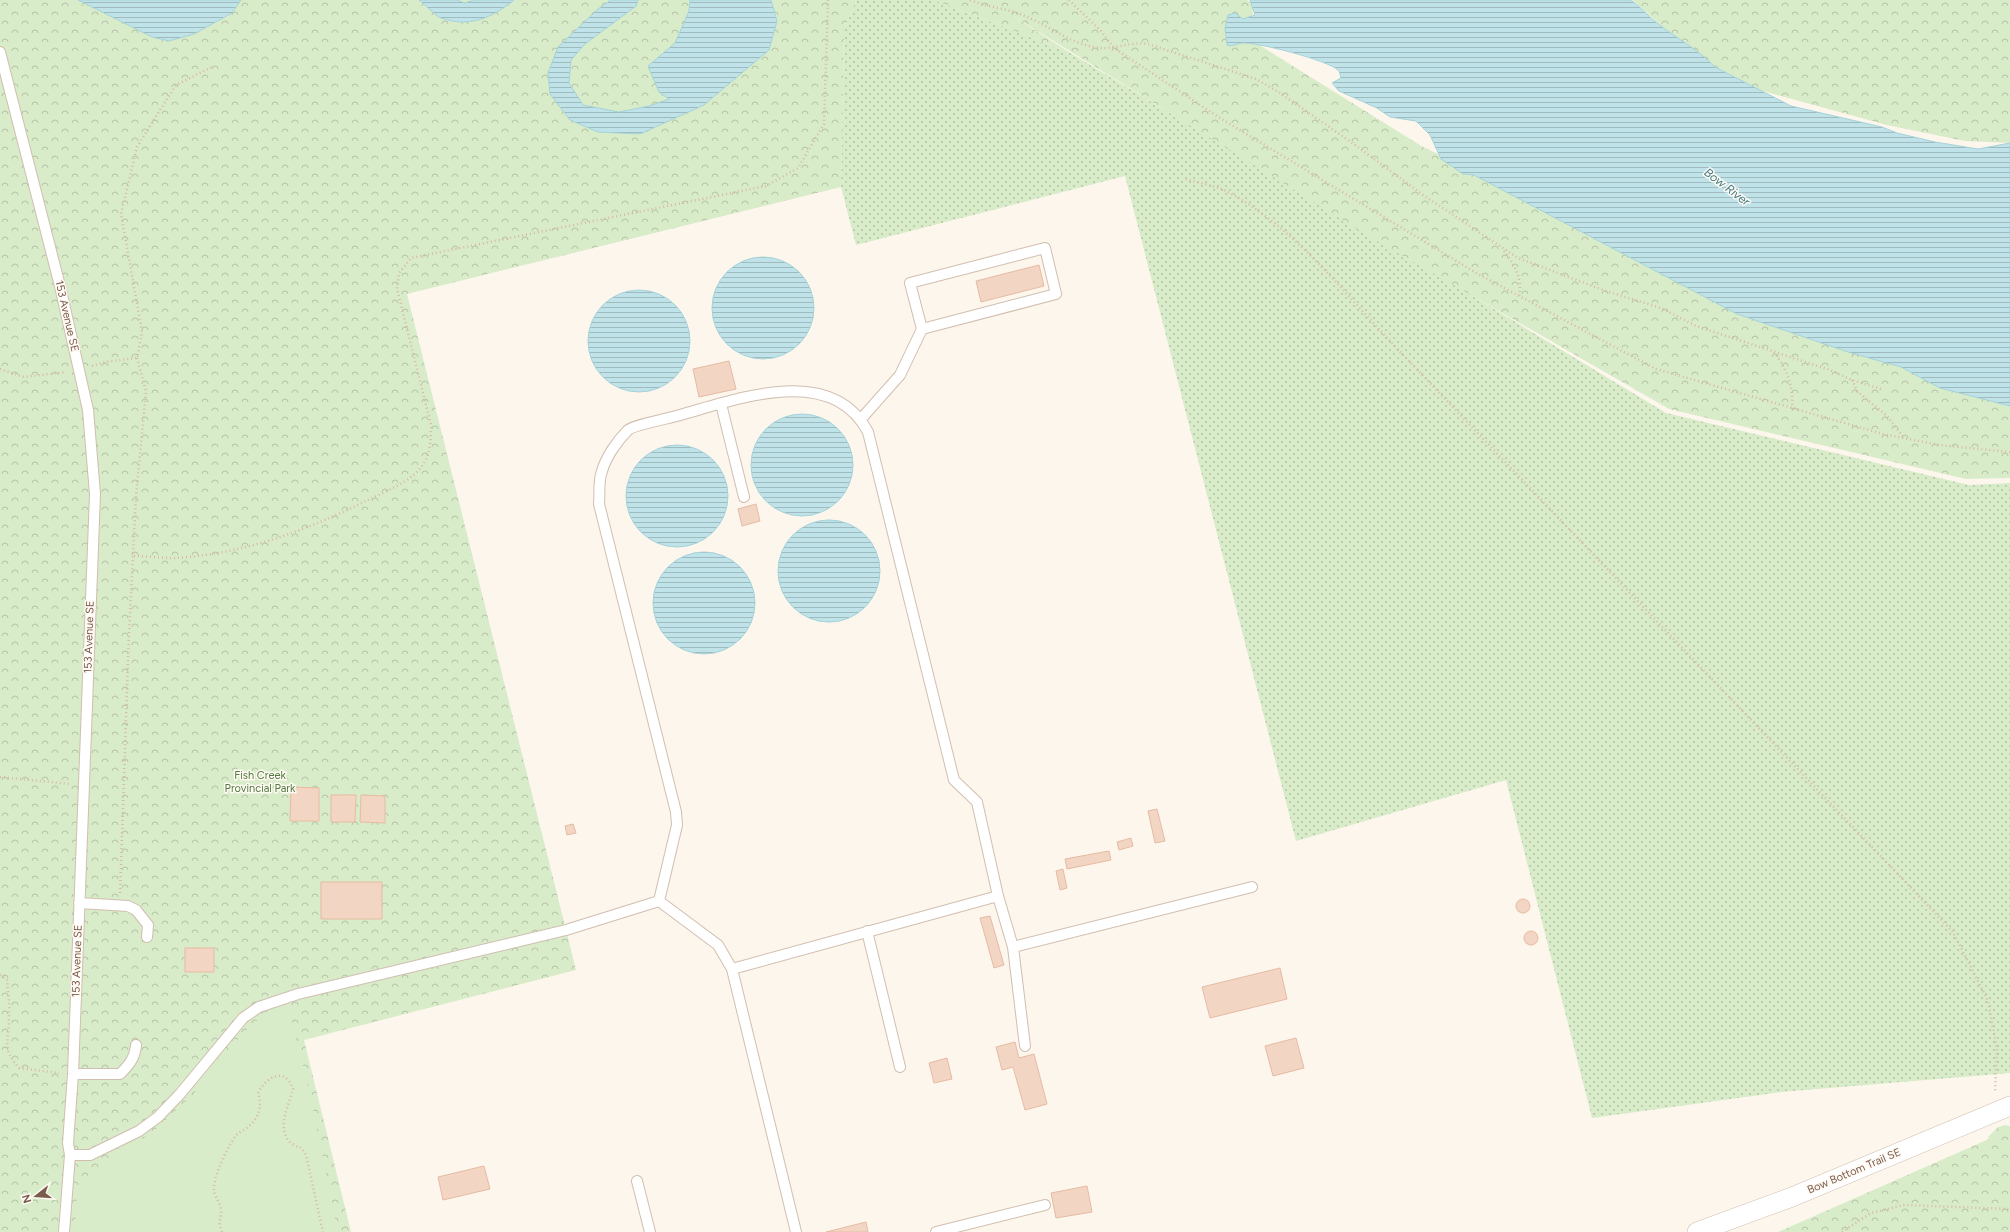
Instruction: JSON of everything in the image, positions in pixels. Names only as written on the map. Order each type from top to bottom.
[{"type":"street","name":"Bow Bottom Trail SE","points":[[1707,1230],[1792,1197],[2002,1109]]},
{"type":"lane","name":"153 Avenue SE","points":[[0,52],[60,286],[88,410],[95,494],[73,1074],[68,1143],[70,1155],[64,1232]]},
{"type":"lane","points":[[861,419],[900,376],[922,329],[910,283],[1045,248],[1056,294],[922,329]]},
{"type":"lane","points":[[659,901],[677,825],[676,812],[599,504],[601,472],[612,451],[629,429],[720,404],[782,390],[804,391],[823,396],[837,402],[861,419],[868,432],[954,780],[977,802],[998,896],[1013,947],[1024,1046]]},
{"type":"lane","points":[[720,404],[744,496]]},
{"type":"lane","points":[[1013,947],[1252,887]]},
{"type":"lane","points":[[732,969],[998,896]]},
{"type":"lane","points":[[659,901],[718,945],[732,969],[796,1232]]},
{"type":"lane","points":[[70,1155],[90,1155],[140,1131],[158,1117],[180,1094],[243,1018],[259,1006],[298,994],[566,930],[659,901]]},
{"type":"lane","points":[[79,903],[128,906],[136,910],[148,925],[147,937]]},
{"type":"lane","points":[[867,931],[900,1067]]},
{"type":"lane","points":[[73,1074],[120,1074],[129,1066],[135,1054],[136,1045]]},
{"type":"lane","points":[[637,1181],[650,1232]]},
{"type":"lane","points":[[936,1232],[1045,1206]]},
{"type":"path","points":[[134,556],[173,558],[215,553],[268,542],[353,508],[404,483],[424,464],[431,445],[431,425],[397,289],[399,273],[411,258],[766,186],[798,168],[824,124],[828,0]]},
{"type":"path","points":[[970,0],[983,6],[1020,14],[1078,42],[1094,48],[1114,48],[1137,42],[1148,44],[1256,80],[1277,91],[1307,111],[1423,196],[1518,258],[1603,290],[1661,308],[1696,326],[1830,370],[1852,380],[1881,389]]},
{"type":"path","points":[[1069,0],[1101,30],[1114,48],[1220,118],[1422,241],[1519,296],[1656,369],[1792,409],[1904,438],[1938,445],[2010,452]]},
{"type":"path","points":[[120,905],[129,633],[136,496],[146,391],[137,358],[142,332],[121,214],[137,147],[155,118],[176,85],[214,66]]},
{"type":"path","points":[[1186,179],[1223,190],[1263,214],[1297,242],[1400,352],[1954,932],[1988,1001],[1997,1050],[2002,1109]]},
{"type":"path","points":[[1503,248],[1518,274],[1520,289],[1519,296]]},
{"type":"path","points":[[1773,351],[1786,370],[1791,382],[1793,397],[1792,409]]},
{"type":"path","points":[[1852,380],[1857,390],[1887,416],[1904,438]]},
{"type":"path","points":[[0,777],[83,786]]},
{"type":"path","points":[[0,975],[7,980],[9,1018],[6,1041],[10,1058],[19,1068],[73,1074]]},
{"type":"path","points":[[222,1232],[219,1224],[221,1213],[220,1206],[214,1192],[217,1175],[236,1136],[251,1125],[256,1119],[261,1104],[258,1093],[261,1088],[271,1077],[278,1076],[284,1077],[291,1084],[293,1089],[284,1121],[284,1129],[290,1142],[301,1146],[306,1155],[323,1232]]},
{"type":"path","points":[[1842,1232],[1871,1213],[1904,1205],[2010,1209]]},
{"type":"green space","name":"Fish Creek Provincial Park","points":[[0,0],[856,0],[844,30],[841,187],[407,294],[576,970],[304,1040],[351,1232],[0,1232]]},
{"type":"green space","points":[[856,0],[934,0],[1069,52],[1666,413],[1969,485],[2010,483],[2010,1073],[1781,1092],[1592,1118],[1506,780],[1296,841],[1125,176],[856,245],[841,187],[844,30]]},
{"type":"green space","points":[[934,0],[1247,0],[1254,4],[1248,38],[1423,147],[1563,212],[2010,368],[2010,478],[1966,479],[1669,409],[1370,237],[1013,16],[1069,52]]},
{"type":"green space","points":[[1633,0],[2010,0],[2010,143],[1965,141],[1887,125],[1741,85],[1672,36]]},
{"type":"green space","points":[[272,1008],[289,1009],[311,1099],[338,1232],[75,1232],[77,1188],[93,1170],[127,1150],[157,1128],[193,1095],[220,1059],[248,1028]]},
{"type":"green space","points":[[2005,1125],[2010,1126],[2010,1232],[1778,1232],[1989,1139],[1988,1137],[1998,1127]]},
{"type":"water","points":[[78,0],[241,0],[232,13],[194,34],[169,41],[152,37]]},
{"type":"water","points":[[419,0],[457,0],[465,3],[474,0],[514,0],[497,12],[480,20],[461,22],[441,18]]},
{"type":"water","points":[[611,0],[638,0],[636,6],[585,44],[571,60],[569,83],[583,105],[619,112],[649,106],[669,99],[659,92],[648,66],[675,43],[689,11],[690,0],[771,0],[777,21],[769,50],[704,105],[640,134],[598,132],[570,120],[550,94],[548,73],[558,47],[598,9]]},
{"type":"water","name":"Bow River","points":[[1250,0],[1631,0],[1657,23],[1695,50],[1715,67],[1791,106],[1882,127],[1897,133],[1935,142],[1978,149],[2010,143],[2010,406],[1940,388],[1901,367],[1848,352],[1737,314],[1474,175],[1463,174],[1441,159],[1430,135],[1416,121],[1390,117],[1377,108],[1339,91],[1332,83],[1341,78],[1340,74],[1338,70],[1331,66],[1292,52],[1262,45],[1242,43],[1230,46],[1227,45],[1225,28],[1228,15],[1235,13],[1243,19],[1255,15]]},
{"type":"water","points":[[763,257],[782,261],[799,272],[810,289],[814,308],[810,327],[799,344],[782,355],[763,359],[744,355],[727,344],[716,327],[712,308],[716,289],[727,272],[744,261]]},
{"type":"water","points":[[639,290],[658,294],[675,305],[686,322],[690,341],[686,360],[675,377],[658,388],[639,392],[620,388],[603,377],[592,360],[588,341],[592,322],[603,305],[620,294]]},
{"type":"water","points":[[802,414],[821,418],[838,429],[849,446],[853,465],[849,484],[838,501],[821,512],[802,516],[783,512],[766,501],[755,484],[751,465],[755,446],[766,429],[783,418]]},
{"type":"water","points":[[677,445],[696,449],[713,460],[724,477],[728,496],[724,515],[713,532],[696,543],[677,547],[658,543],[641,532],[630,515],[626,496],[630,477],[641,460],[658,449]]},
{"type":"water","points":[[829,520],[848,524],[865,535],[876,552],[880,571],[876,590],[865,607],[848,618],[829,622],[810,618],[793,607],[782,590],[778,571],[782,552],[793,535],[810,524]]},
{"type":"water","points":[[704,552],[723,556],[740,567],[751,584],[755,603],[751,622],[740,639],[723,650],[704,654],[685,650],[668,639],[657,622],[653,603],[657,584],[668,567],[685,556]]},
{"type":"building","points":[[1039,265],[1044,286],[981,302],[976,281]]},
{"type":"building","points":[[729,361],[736,389],[699,397],[693,369]]},
{"type":"building","points":[[756,504],[760,521],[742,526],[738,509]]},
{"type":"building","points":[[291,787],[319,788],[319,821],[290,821]]},
{"type":"building","points":[[331,795],[356,795],[355,822],[331,822]]},
{"type":"building","points":[[361,795],[385,796],[385,823],[360,822]]},
{"type":"building","points":[[1157,809],[1165,841],[1155,843],[1148,811]]},
{"type":"building","points":[[573,824],[576,833],[567,835],[565,826]]},
{"type":"building","points":[[1131,838],[1133,846],[1119,850],[1117,842]]},
{"type":"building","points":[[1109,851],[1111,860],[1067,869],[1065,859]]},
{"type":"building","points":[[1063,869],[1067,888],[1060,890],[1056,871]]},
{"type":"building","points":[[321,882],[382,882],[382,919],[321,919]]},
{"type":"building","points":[[1523,899],[1528,901],[1530,906],[1528,911],[1523,913],[1518,911],[1516,906],[1518,901]]},
{"type":"building","points":[[990,916],[1004,965],[994,968],[980,918]]},
{"type":"building","points":[[1531,931],[1536,933],[1538,938],[1536,943],[1531,945],[1526,943],[1524,938],[1526,933]]},
{"type":"building","points":[[185,948],[214,948],[214,972],[185,972]]},
{"type":"building","points":[[1280,968],[1287,999],[1210,1018],[1202,987]]},
{"type":"building","points":[[1296,1038],[1304,1068],[1273,1076],[1265,1046]]},
{"type":"building","points":[[1015,1042],[1019,1058],[1034,1054],[1047,1104],[1025,1110],[1013,1067],[1002,1070],[996,1047]]},
{"type":"building","points":[[947,1058],[952,1079],[934,1083],[929,1063]]},
{"type":"building","points":[[484,1166],[490,1189],[443,1200],[438,1177]]},
{"type":"building","points":[[1087,1186],[1092,1212],[1056,1218],[1051,1193]]},
{"type":"building","points":[[866,1222],[868,1232],[826,1232]]}]
